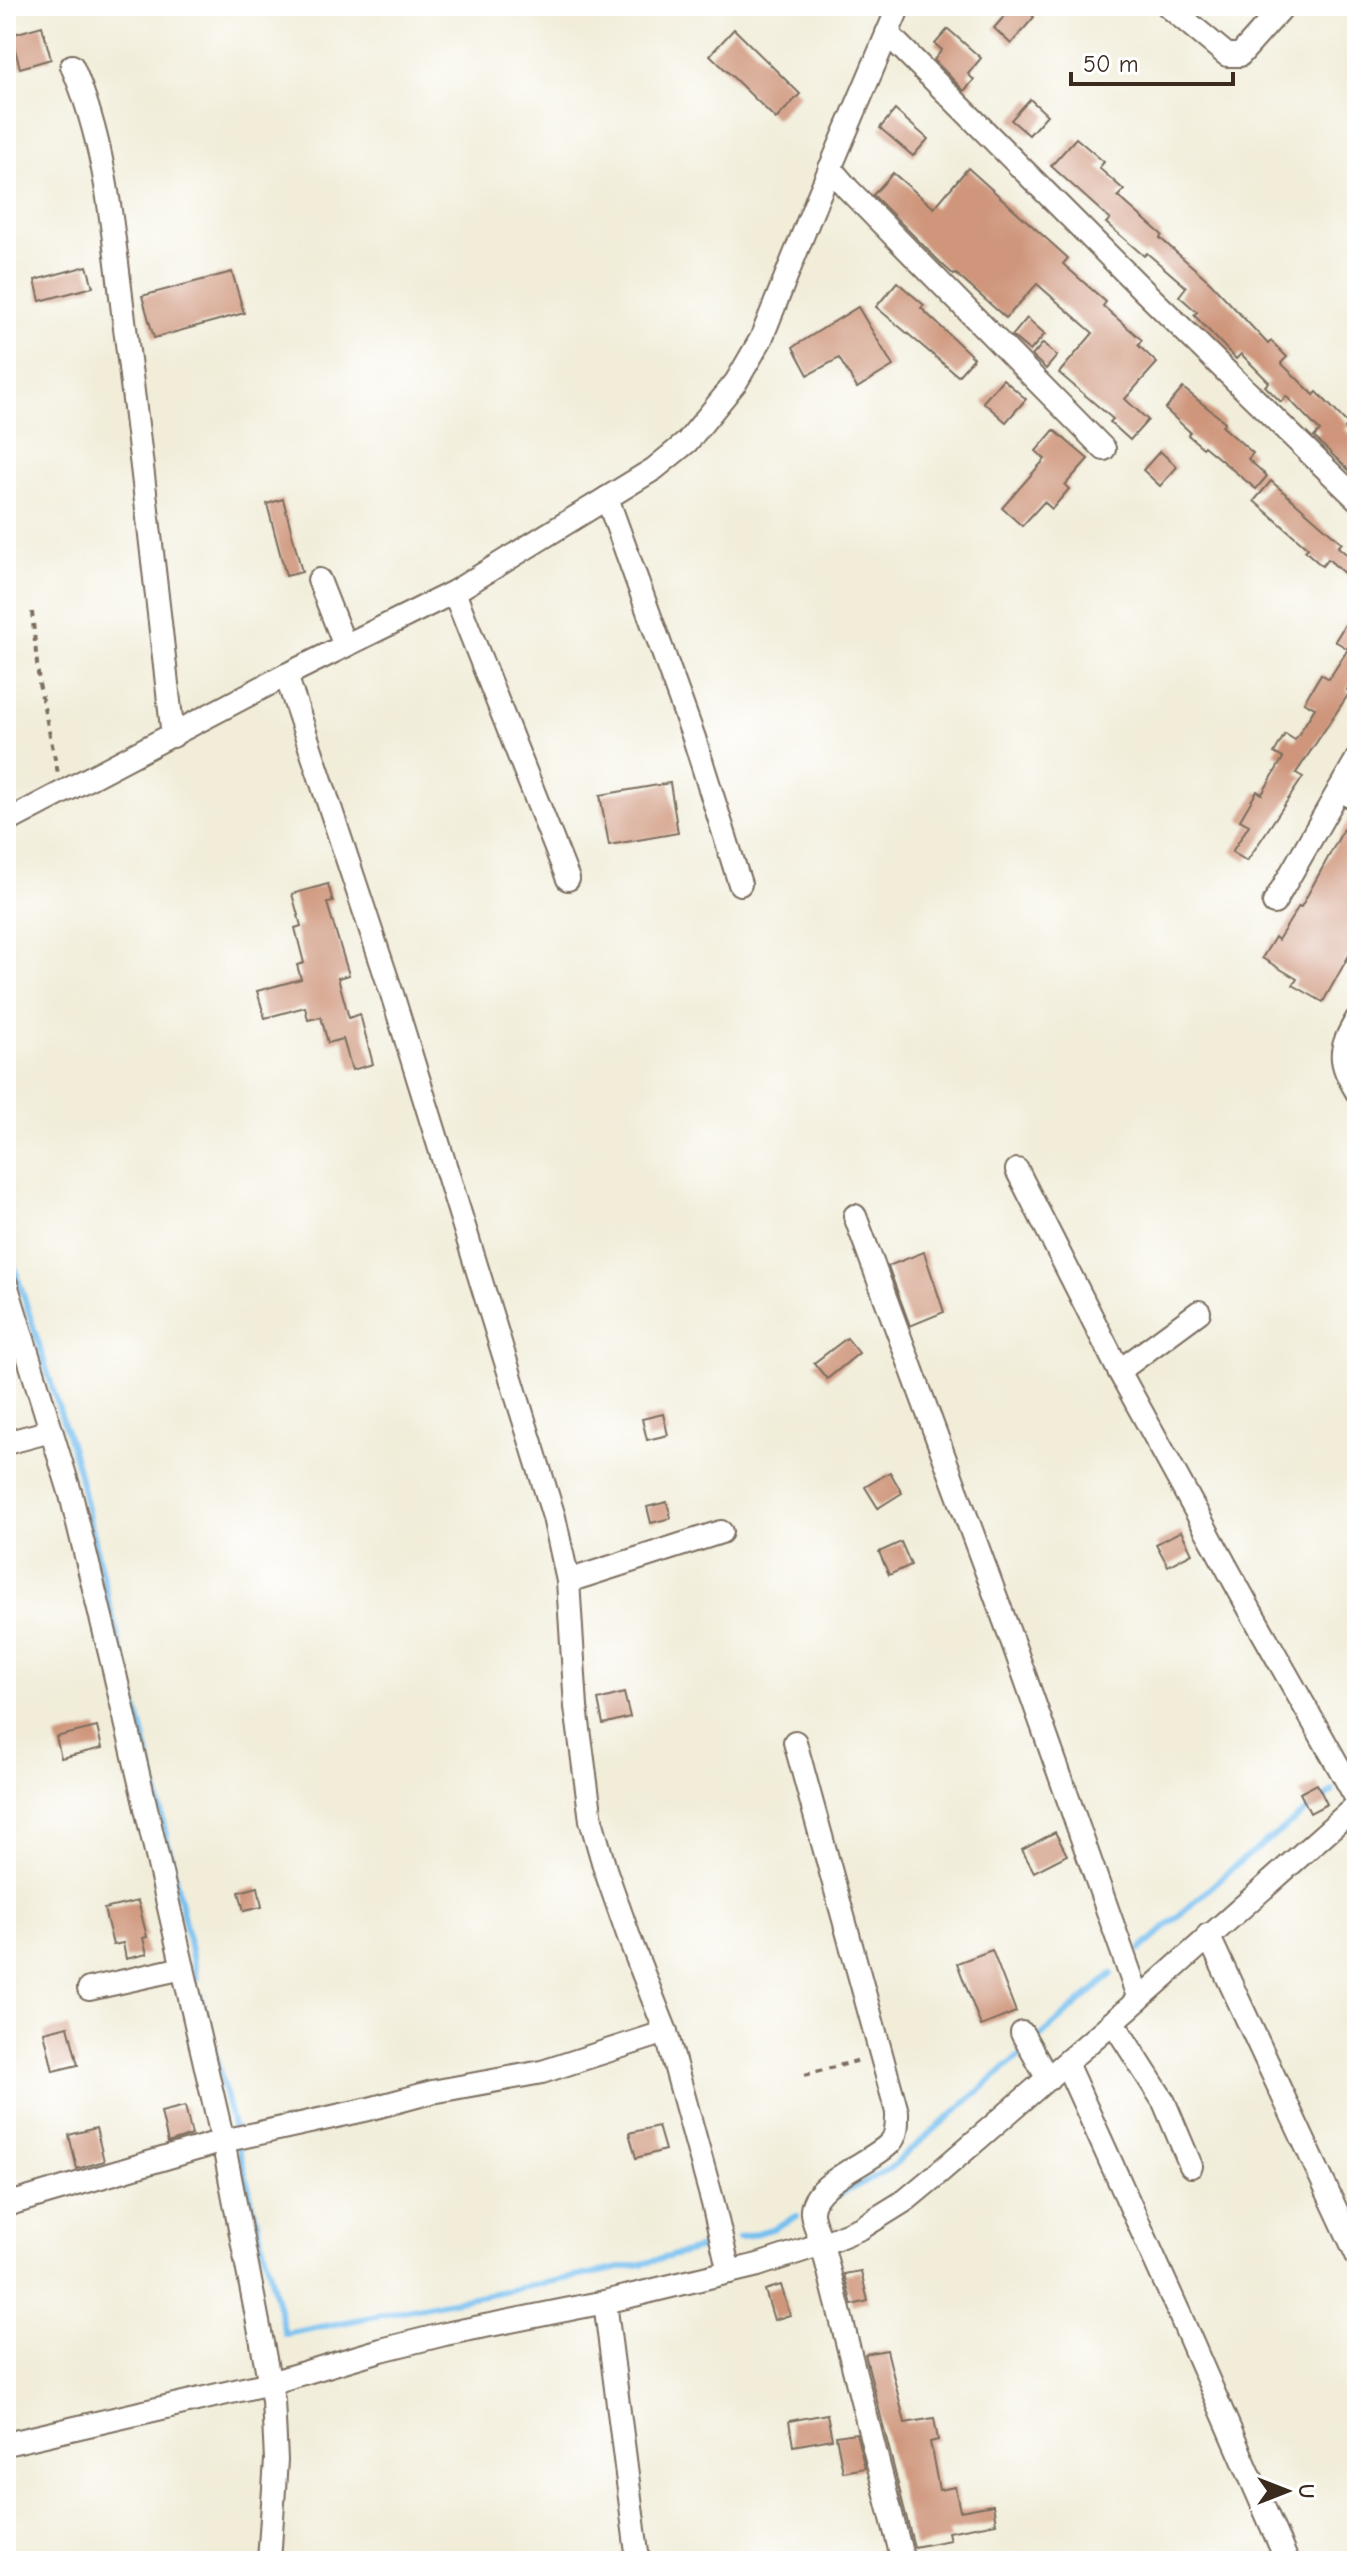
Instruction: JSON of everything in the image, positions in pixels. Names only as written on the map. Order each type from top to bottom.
[{"type":"street","points":[[6,822],[286,675],[454,592],[654,469],[687,442],[736,382],[761,339],[899,6]]},
{"type":"street","points":[[1168,6],[1227,55],[1234,57],[1240,55],[1280,10]]},
{"type":"street","points":[[887,33],[1357,499]]},
{"type":"street","points":[[72,66],[101,157],[134,400],[173,736]]},
{"type":"street","points":[[830,168],[1104,449]]},
{"type":"street","points":[[818,197],[848,189]]},
{"type":"street","points":[[607,498],[694,738],[740,884]]},
{"type":"street","points":[[319,580],[345,646]]},
{"type":"street","points":[[454,592],[568,879]]},
{"type":"street","points":[[286,675],[392,994],[554,1517],[568,1581],[576,1707],[591,1820],[630,1940],[666,2032],[729,2272]]},
{"type":"street","points":[[1274,903],[1348,795],[1357,759]]},
{"type":"street","points":[[1357,1019],[1344,1040],[1342,1051],[1345,1071],[1357,1092]]},
{"type":"street","points":[[1017,1170],[1119,1371],[1350,1789],[1208,1935],[1066,2063]]},
{"type":"street","points":[[855,1216],[1014,1646],[1139,1999]]},
{"type":"street","points":[[6,1284],[71,1495],[223,2141],[276,2427],[269,2561]]},
{"type":"street","points":[[1119,1371],[1199,1312]]},
{"type":"street","points":[[6,1443],[51,1431]]},
{"type":"street","points":[[568,1581],[721,1532]]},
{"type":"street","points":[[795,1742],[897,2112],[896,2130],[891,2142],[830,2184],[813,2204],[812,2213],[903,2561]]},
{"type":"street","points":[[1208,1935],[1357,2255]]},
{"type":"street","points":[[89,1989],[183,1968]]},
{"type":"street","points":[[1113,2022],[1164,2102],[1191,2166]]},
{"type":"street","points":[[6,2205],[223,2141],[432,2092],[542,2072],[666,2032]]},
{"type":"street","points":[[6,2444],[270,2383],[381,2350],[729,2272],[822,2244],[861,2228],[906,2200],[1034,2055],[1066,2063]]},
{"type":"street","points":[[1066,2063],[1287,2561]]},
{"type":"street","points":[[605,2302],[638,2561]]},
{"type":"path","points":[[32,612],[39,684],[61,791]]},
{"type":"path","points":[[805,2075],[881,2054]]},
{"type":"building","points":[[1013,6],[1021,6],[1034,17],[1011,44],[994,28]]},
{"type":"building","points":[[42,26],[51,59],[20,68],[11,35]]},
{"type":"building","points":[[734,29],[800,94],[776,119],[710,55]]},
{"type":"building","points":[[948,29],[981,58],[968,74],[974,80],[964,91],[934,60],[942,50],[935,44]]},
{"type":"building","points":[[1030,99],[1047,115],[1029,135],[1011,120]]},
{"type":"building","points":[[895,110],[928,139],[913,156],[880,128]]},
{"type":"building","points":[[1076,138],[1104,162],[1099,168],[1124,190],[1118,196],[1210,282],[1268,344],[1271,341],[1287,357],[1281,363],[1314,395],[1317,392],[1349,425],[1345,429],[1357,441],[1357,478],[1314,437],[1320,431],[1286,396],[1281,402],[1265,386],[1269,382],[1241,354],[1236,359],[1194,315],[1197,312],[1179,296],[1186,287],[1106,223],[1110,219],[1051,166]]},
{"type":"building","points":[[968,168],[1068,258],[1063,264],[1106,302],[1103,306],[1142,340],[1138,345],[1157,363],[1125,399],[1148,420],[1130,440],[1110,422],[1113,419],[1059,373],[1093,333],[1037,284],[1006,318],[943,265],[873,195],[893,173],[934,208]]},
{"type":"building","points":[[87,266],[93,287],[40,301],[35,280]]},
{"type":"building","points":[[232,272],[244,313],[154,338],[142,296]]},
{"type":"building","points":[[897,282],[924,305],[921,308],[974,358],[958,376],[876,307]]},
{"type":"building","points":[[858,307],[893,366],[857,388],[839,358],[808,375],[793,347]]},
{"type":"building","points":[[1027,318],[1045,334],[1030,351],[1012,336]]},
{"type":"building","points":[[1043,343],[1057,356],[1046,369],[1032,356]]},
{"type":"building","points":[[1003,379],[1026,399],[1006,422],[983,402]]},
{"type":"building","points":[[1183,388],[1225,422],[1222,426],[1253,453],[1248,459],[1267,476],[1256,489],[1188,435],[1190,432],[1165,409]]},
{"type":"building","points":[[1054,430],[1088,459],[1065,485],[1069,489],[1052,509],[1044,502],[1022,526],[1002,508],[1045,459],[1036,451]]},
{"type":"building","points":[[1160,451],[1177,467],[1160,486],[1143,470]]},
{"type":"building","points":[[1271,481],[1342,543],[1338,547],[1357,563],[1346,575],[1328,559],[1322,566],[1305,551],[1308,548],[1254,501]]},
{"type":"building","points":[[283,499],[302,572],[286,576],[267,504]]},
{"type":"building","points":[[1357,605],[1357,673],[1347,690],[1350,692],[1296,773],[1303,777],[1247,861],[1232,852],[1249,825],[1240,820],[1257,791],[1262,794],[1283,758],[1274,753],[1285,734],[1295,740],[1315,708],[1304,702],[1321,674],[1329,679],[1348,649],[1335,641]]},
{"type":"building","points":[[670,783],[678,833],[609,845],[600,795]]},
{"type":"building","points":[[1353,812],[1357,813],[1357,941],[1323,1002],[1293,985],[1297,979],[1262,958],[1275,937],[1278,940],[1301,907]]},
{"type":"building","points":[[328,884],[333,902],[327,903],[349,975],[338,978],[349,1018],[360,1014],[373,1064],[352,1070],[343,1039],[328,1043],[321,1017],[308,1020],[305,1007],[265,1018],[257,991],[301,979],[297,965],[304,963],[295,928],[301,926],[292,894]]},
{"type":"building","points":[[924,1252],[944,1312],[910,1326],[888,1266]]},
{"type":"building","points":[[847,1338],[859,1353],[827,1379],[814,1363]]},
{"type":"building","points":[[663,1414],[668,1435],[647,1440],[642,1419]]},
{"type":"building","points":[[890,1472],[902,1493],[878,1508],[865,1487]]},
{"type":"building","points":[[667,1502],[671,1518],[651,1523],[647,1507]]},
{"type":"building","points":[[1181,1531],[1192,1553],[1168,1566],[1156,1544]]},
{"type":"building","points":[[901,1542],[911,1565],[889,1575],[879,1552]]},
{"type":"building","points":[[624,1693],[630,1717],[603,1724],[598,1700]]},
{"type":"building","points":[[97,1727],[102,1748],[61,1758],[56,1737]]},
{"type":"building","points":[[1317,1784],[1327,1804],[1310,1813],[1300,1793]]},
{"type":"building","points":[[1055,1832],[1067,1855],[1034,1872],[1022,1850]]},
{"type":"building","points":[[258,1887],[262,1907],[244,1911],[239,1892]]},
{"type":"building","points":[[138,1901],[147,1937],[143,1938],[147,1954],[126,1959],[123,1943],[113,1945],[104,1909]]},
{"type":"building","points":[[992,1950],[1016,2012],[981,2026],[957,1963]]},
{"type":"building","points":[[68,2026],[78,2065],[53,2071],[44,2032]]},
{"type":"building","points":[[185,2106],[192,2135],[168,2143],[161,2112]]},
{"type":"building","points":[[658,2126],[665,2150],[636,2158],[629,2133]]},
{"type":"building","points":[[96,2128],[104,2161],[77,2169],[69,2135]]},
{"type":"building","points":[[861,2271],[868,2301],[852,2305],[844,2274]]},
{"type":"building","points":[[781,2285],[790,2315],[774,2320],[765,2290]]},
{"type":"building","points":[[887,2350],[905,2423],[934,2418],[938,2440],[930,2442],[939,2490],[955,2487],[960,2511],[993,2505],[996,2523],[948,2532],[950,2540],[914,2547],[865,2354]]},
{"type":"building","points":[[827,2414],[832,2439],[793,2446],[789,2421]]},
{"type":"building","points":[[856,2433],[865,2468],[843,2472],[836,2436]]},
{"type":"waterway","points":[[6,1240],[77,1466],[149,1756],[197,1979]]},
{"type":"waterway","points":[[1140,1950],[1236,1865],[1333,1791]]},
{"type":"waterway","points":[[1033,2043],[1112,1974]]},
{"type":"waterway","points":[[200,1994],[285,2334],[646,2263],[705,2247]]},
{"type":"waterway","points":[[831,2199],[889,2169],[1025,2051]]},
{"type":"waterway","points":[[739,2238],[772,2229],[797,2216]]}]
